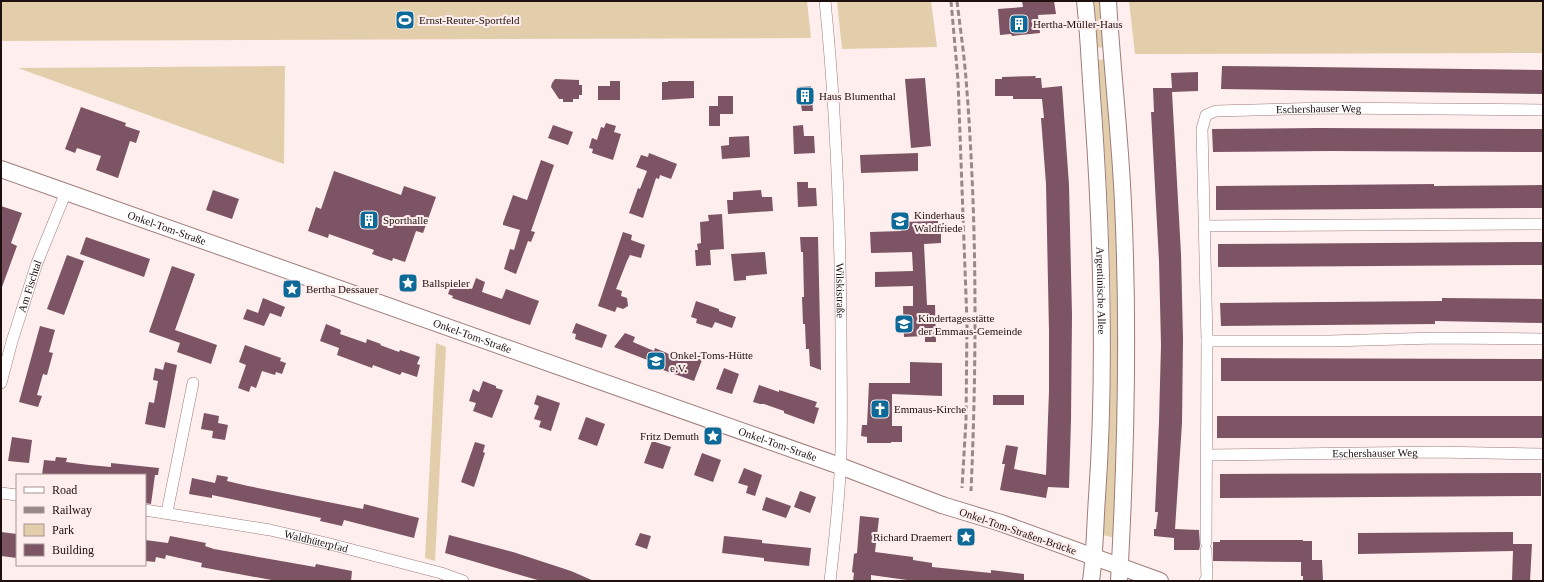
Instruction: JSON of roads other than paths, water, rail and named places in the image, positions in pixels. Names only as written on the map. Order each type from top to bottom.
[{"type":"main road","name":"Argentinische Allee","points":[[1085,1],[1098,182],[1102,300],[1102,392],[1094,557],[1091,581]]},
{"type":"main road","points":[[1108,1],[1123,202],[1126,268],[1126,389],[1120,574]]},
{"type":"main road","name":"Onkel-Tom-Straße","points":[[1,169],[840,466],[942,505]]},
{"type":"main road","name":"Onkel-Tom-Straßen-Brücke","points":[[942,505],[1001,523],[1094,557]]},
{"type":"main road","points":[[1094,557],[1120,574],[1160,581]]},
{"type":"street","name":"Wilskistraße","points":[[825,1],[831,62],[840,269],[842,378],[840,466],[830,581]]},
{"type":"street","name":"Eschershauser Weg","points":[[1205,581],[1207,577],[1207,341],[1202,128],[1206,115],[1216,111],[1326,108],[1543,110]]},
{"type":"street","name":"Am Fischtal","points":[[1,383],[12,341],[37,263],[66,192]]},
{"type":"street","points":[[1204,226],[1543,224]]},
{"type":"street","points":[[1207,341],[1330,341],[1437,338],[1543,339]]},
{"type":"street","points":[[167,512],[193,383]]},
{"type":"street","name":"Eschershauser Weg","points":[[1207,455],[1436,452],[1543,454]]},
{"type":"street","points":[[1,493],[16,495]]},
{"type":"street","name":"Waldhüterpfad","points":[[146,510],[167,512],[295,536],[441,577],[463,581]]},
{"type":"railway","points":[[951,1],[958,80],[967,323],[966,420],[962,488]]},
{"type":"railway","points":[[957,1],[970,130],[974,233],[975,337],[971,491]]},
{"type":"place","name":"Ernst-Reuter-Sportfeld","points":[[405,20]]},
{"type":"place","name":"Hertha-Müller-Haus","points":[[1019,24]]},
{"type":"place","name":"Haus Blumenthal","points":[[805,96]]},
{"type":"place","name":"Sporthalle","points":[[369,220]]},
{"type":"place","name":"Kinderhaus Waldfriede","points":[[900,221]]},
{"type":"place","name":"Ballspieler","points":[[408,283]]},
{"type":"place","name":"Bertha Dessauer","points":[[292,289]]},
{"type":"place","name":"Kindertagesstätte der Emmaus-Gemeinde","points":[[904,324]]},
{"type":"place","name":"Onkel-Toms-Hütte e.V.","points":[[656,361]]},
{"type":"place","name":"Emmaus-Kirche","points":[[880,409]]},
{"type":"place","name":"Fritz Demuth","points":[[713,436]]},
{"type":"place","name":"Richard Draemert","points":[[966,537]]}]
